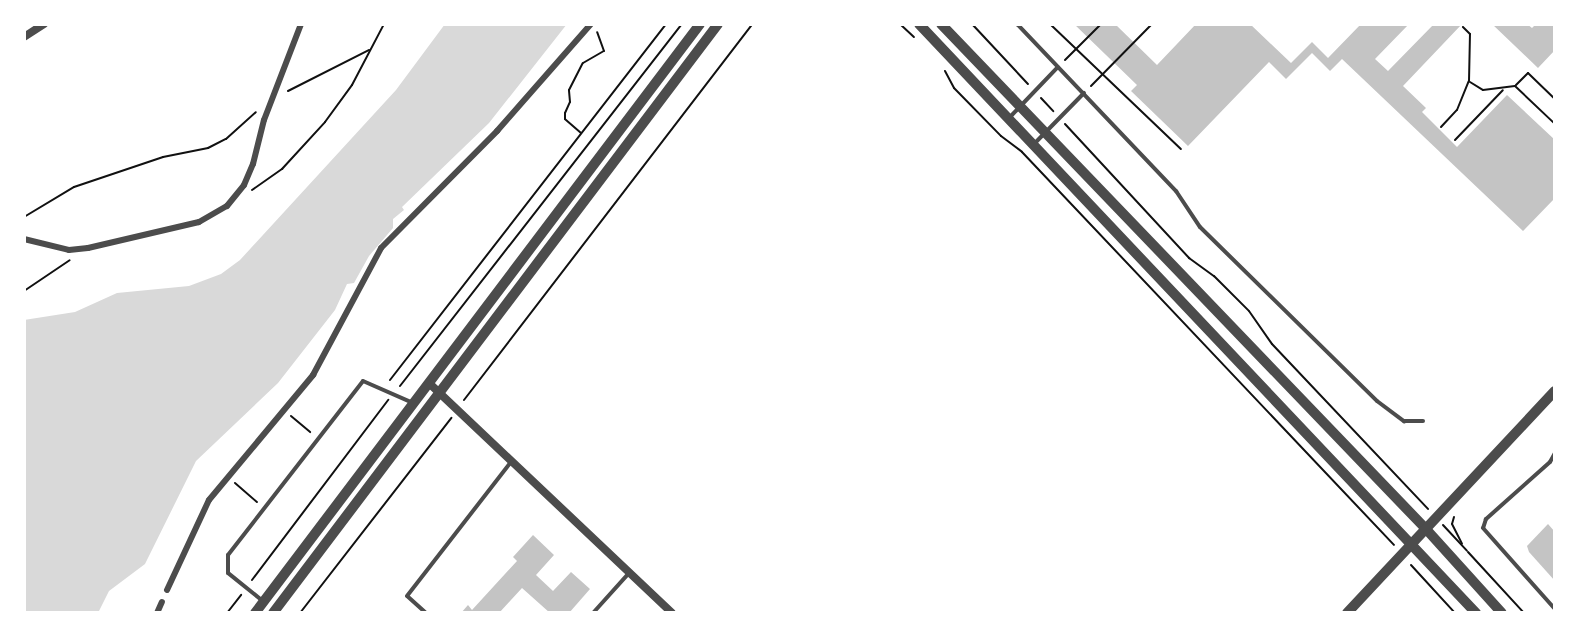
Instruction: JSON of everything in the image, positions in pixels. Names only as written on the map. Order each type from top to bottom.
[{"type":"street","points":[[24,37],[44,24]]},
{"type":"street","points":[[24,239],[69,250],[88,248],[199,222],[227,206],[244,185],[253,164],[272,99],[301,24]]},
{"type":"street","points":[[255,613],[700,24]]},
{"type":"street","points":[[273,613],[718,24]]},
{"type":"street","points":[[919,24],[1476,613]]},
{"type":"street","points":[[941,24],[1426,529],[1502,613]]},
{"type":"street","points":[[167,590],[209,500],[329,352],[367,269],[381,248],[497,131],[591,25]]},
{"type":"street","points":[[430,384],[672,613]]},
{"type":"street","points":[[1347,613],[1555,391]]},
{"type":"street","points":[[157,613],[162,602]]},
{"type":"lane","points":[[1017,24],[1176,191],[1200,227],[1377,401],[1404,421],[1423,421]]},
{"type":"lane","points":[[1009,119],[1058,67]]},
{"type":"lane","points":[[1034,145],[1084,93]]},
{"type":"lane","points":[[264,602],[228,573],[228,555],[363,381],[415,404]]},
{"type":"lane","points":[[1555,453],[1486,519],[1483,526],[1555,609]]},
{"type":"lane","points":[[426,613],[407,596],[511,461]]},
{"type":"lane","points":[[593,613],[629,573]]},
{"type":"path","points":[[227,206],[282,169],[304,147],[352,85],[384,24]]},
{"type":"path","points":[[383,389],[666,24]]},
{"type":"path","points":[[227,613],[393,394],[682,24]]},
{"type":"path","points":[[300,613],[753,24]]},
{"type":"path","points":[[900,24],[922,46]]},
{"type":"path","points":[[972,24],[1189,258],[1214,276],[1249,311],[1272,344],[1467,551]]},
{"type":"path","points":[[1050,24],[1181,149]]},
{"type":"path","points":[[1058,67],[1101,24]]},
{"type":"path","points":[[1084,93],[1152,24]]},
{"type":"path","points":[[581,133],[565,119],[565,113],[570,102],[569,90],[583,63],[604,51],[600,37],[591,25]]},
{"type":"path","points":[[1441,127],[1457,110],[1469,81],[1470,34],[1463,27]]},
{"type":"path","points":[[24,217],[74,187],[163,157],[208,148],[226,139],[272,99],[369,50]]},
{"type":"path","points":[[943,67],[954,88],[1001,136],[1022,152],[1455,613]]},
{"type":"path","points":[[1469,81],[1483,90],[1504,89],[1515,86],[1528,73],[1555,99]]},
{"type":"path","points":[[1515,86],[1555,124]]},
{"type":"path","points":[[1455,140],[1504,89]]},
{"type":"path","points":[[24,291],[88,248]]},
{"type":"path","points":[[284,410],[318,439]]},
{"type":"path","points":[[228,477],[264,508]]},
{"type":"shaded area","points":[[445,24],[567,24],[489,123],[402,207],[404,210],[393,219],[393,228],[369,256],[354,283],[347,284],[335,310],[278,383],[196,461],[145,564],[109,591],[98,613],[24,613],[24,320],[75,312],[117,293],[189,286],[221,274],[240,260],[396,90]]},
{"type":"building","points":[[1074,24],[1115,24],[1157,65],[1196,24],[1250,24],[1291,63],[1312,42],[1328,58],[1361,24],[1409,24],[1375,59],[1388,71],[1434,24],[1462,24],[1403,86],[1426,108],[1422,112],[1457,147],[1507,95],[1555,140],[1555,198],[1523,231],[1342,59],[1330,71],[1312,53],[1286,79],[1269,62],[1188,146],[1131,91],[1137,85]]},
{"type":"building","points":[[1492,24],[1527,24],[1532,28],[1536,24],[1555,24],[1555,50],[1538,68]]},
{"type":"building","points":[[1548,524],[1555,532],[1555,581],[1527,546]]},
{"type":"building","points":[[533,535],[554,555],[536,575],[553,591],[571,572],[590,589],[569,613],[550,613],[522,588],[499,613],[461,613],[468,605],[472,610],[517,561],[513,557]]}]
